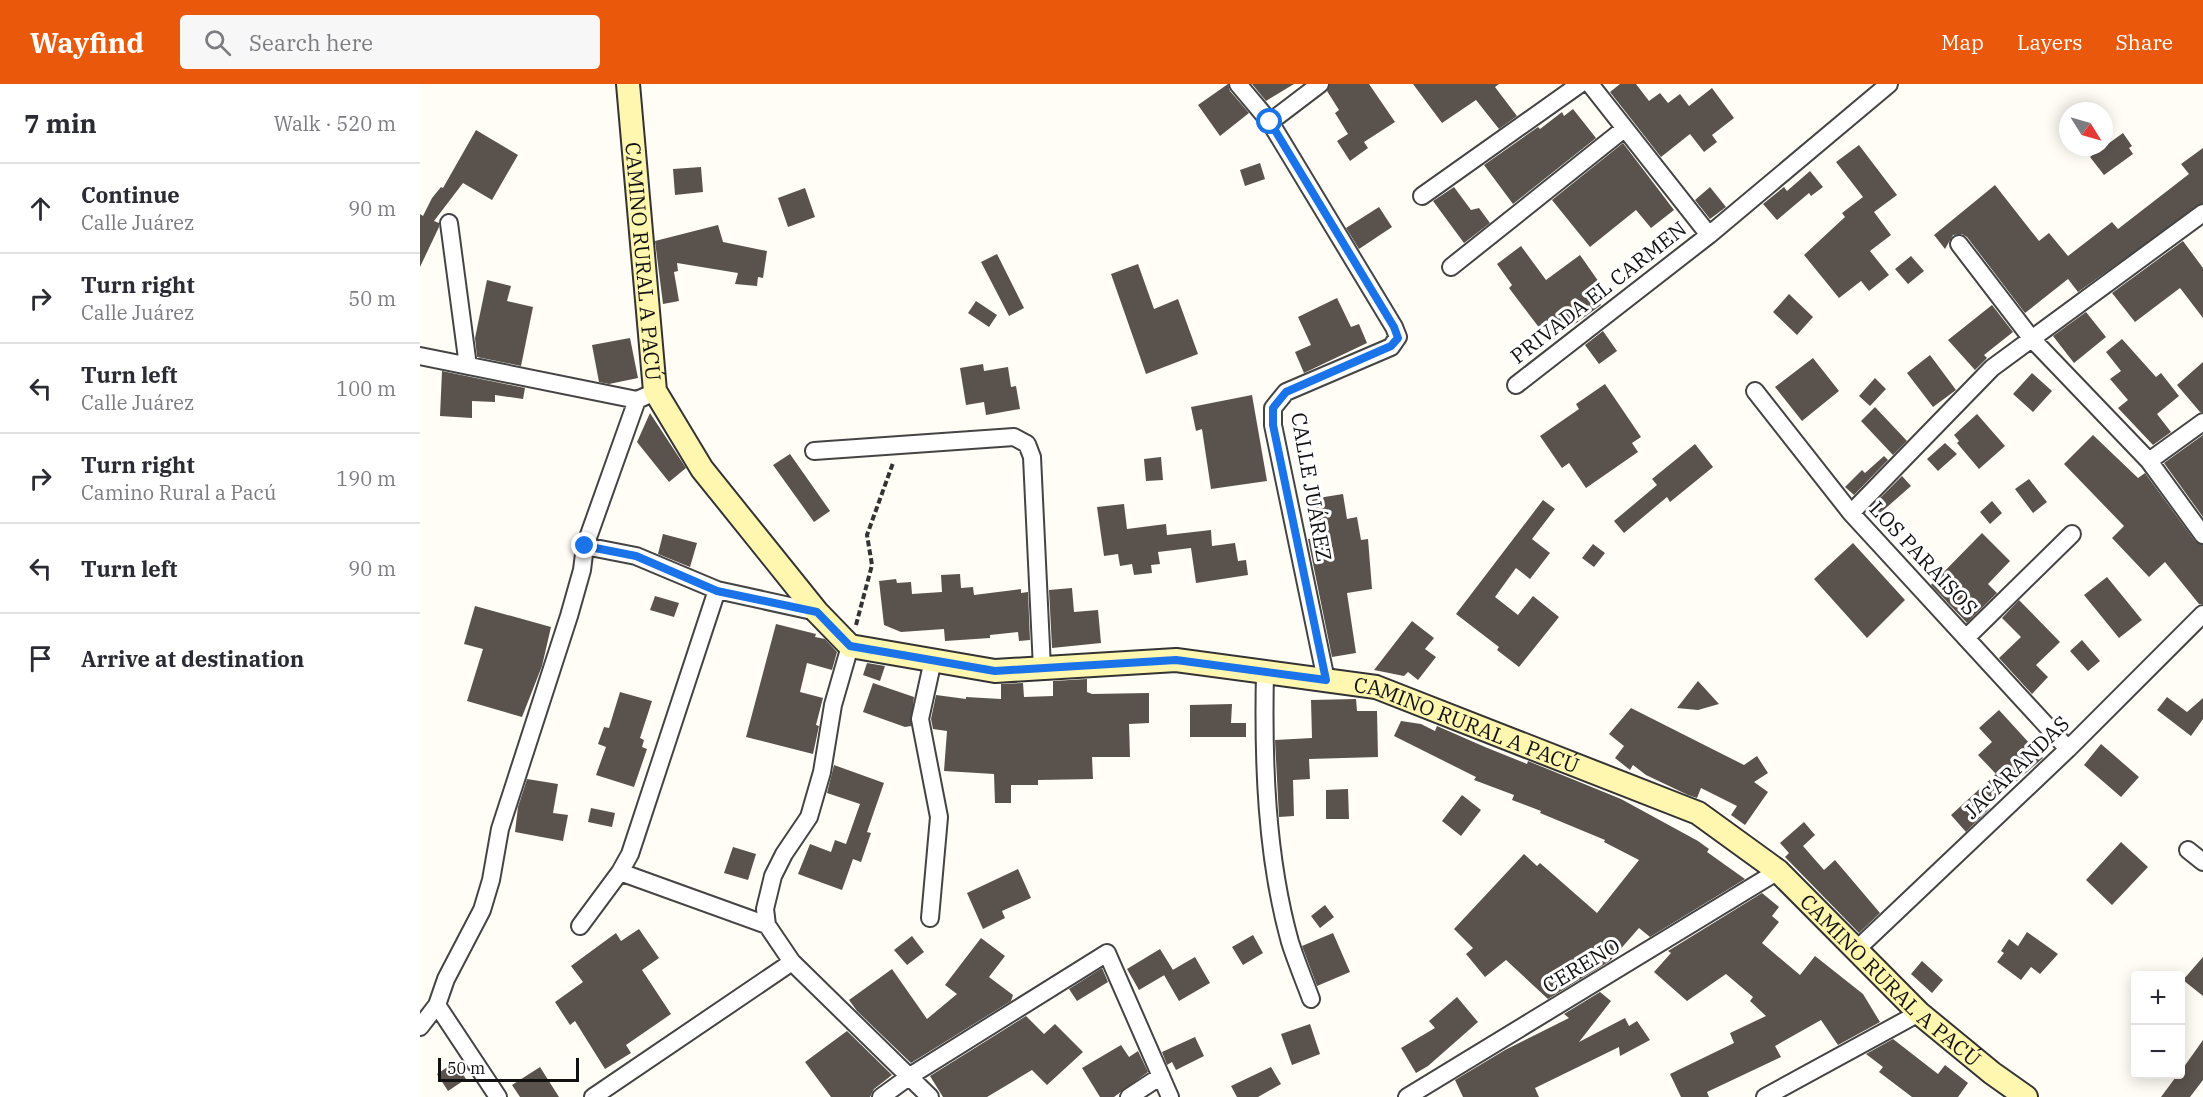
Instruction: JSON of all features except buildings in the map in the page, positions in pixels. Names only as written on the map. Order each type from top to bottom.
[{"type":"street","name":"CAMINO RURAL A PACÚ","points":[[628,84],[646,396],[817,612],[850,646],[995,671],[1176,660],[1376,687],[1698,813],[1778,872],[1919,1013],[1992,1073],[2026,1097]]},
{"type":"street","points":[[1238,84],[1270,122],[1320,84]]},
{"type":"street","points":[[1422,196],[1580,84]]},
{"type":"street","points":[[1590,84],[1709,235]]},
{"type":"street","name":"PRIVADA EL CARMEN","points":[[1516,385],[1709,235],[1890,84]]},
{"type":"street","name":"CALLE JUÁREZ","points":[[1270,122],[1394,327],[1398,338],[1391,346],[1286,392],[1273,408],[1273,425],[1326,680]]},
{"type":"street","points":[[1451,267],[1624,129]]},
{"type":"street","points":[[1851,513],[1992,368],[2203,213]]},
{"type":"street","points":[[449,223],[468,366]]},
{"type":"street","points":[[1959,244],[2031,338],[2149,461],[2203,535]]},
{"type":"street","points":[[420,356],[646,396],[585,546],[582,570],[569,616],[500,830],[491,880],[482,910],[446,979],[436,1005],[420,1027]]},
{"type":"street","name":"LOS PARAISOS","points":[[1755,391],[1851,513],[2068,749]]},
{"type":"street","points":[[2149,461],[2203,422]]},
{"type":"street","points":[[814,451],[1014,437],[1027,444],[1032,457],[1042,668]]},
{"type":"street","points":[[1966,638],[2072,534]]},
{"type":"street","points":[[585,546],[636,556],[717,591],[817,612]]},
{"type":"street","points":[[580,926],[620,872],[630,854],[717,591]]},
{"type":"street","name":"JACARANDAS","points":[[1856,950],[2068,749],[2203,614]]},
{"type":"street","points":[[850,646],[833,705],[822,772],[809,816],[784,854],[773,876],[765,909],[767,925],[792,962],[930,1097]]},
{"type":"street","points":[[930,918],[939,817],[920,719],[933,660]]},
{"type":"street","points":[[1265,672],[1264,725],[1272,855],[1290,943],[1311,999]]},
{"type":"street","points":[[2188,850],[2203,862]]},
{"type":"street","points":[[620,872],[767,925]]},
{"type":"street","name":"CERENO","points":[[1407,1097],[1778,872]]},
{"type":"street","points":[[881,1097],[910,1076],[1107,953],[1170,1097]]},
{"type":"street","points":[[593,1097],[792,962]]},
{"type":"street","points":[[436,1005],[498,1097]]},
{"type":"street","points":[[1765,1097],[1919,1013]]},
{"type":"street","points":[[1129,1097],[1161,1076]]},
{"type":"path","points":[[850,646],[872,565],[867,535],[895,456],[895,444]]},
{"type":"route","points":[[585,546],[636,556],[717,591],[817,612],[850,646],[995,671],[1176,660],[1326,680],[1273,425],[1273,408],[1286,392],[1391,346],[1398,338],[1394,327],[1270,122]]}]
